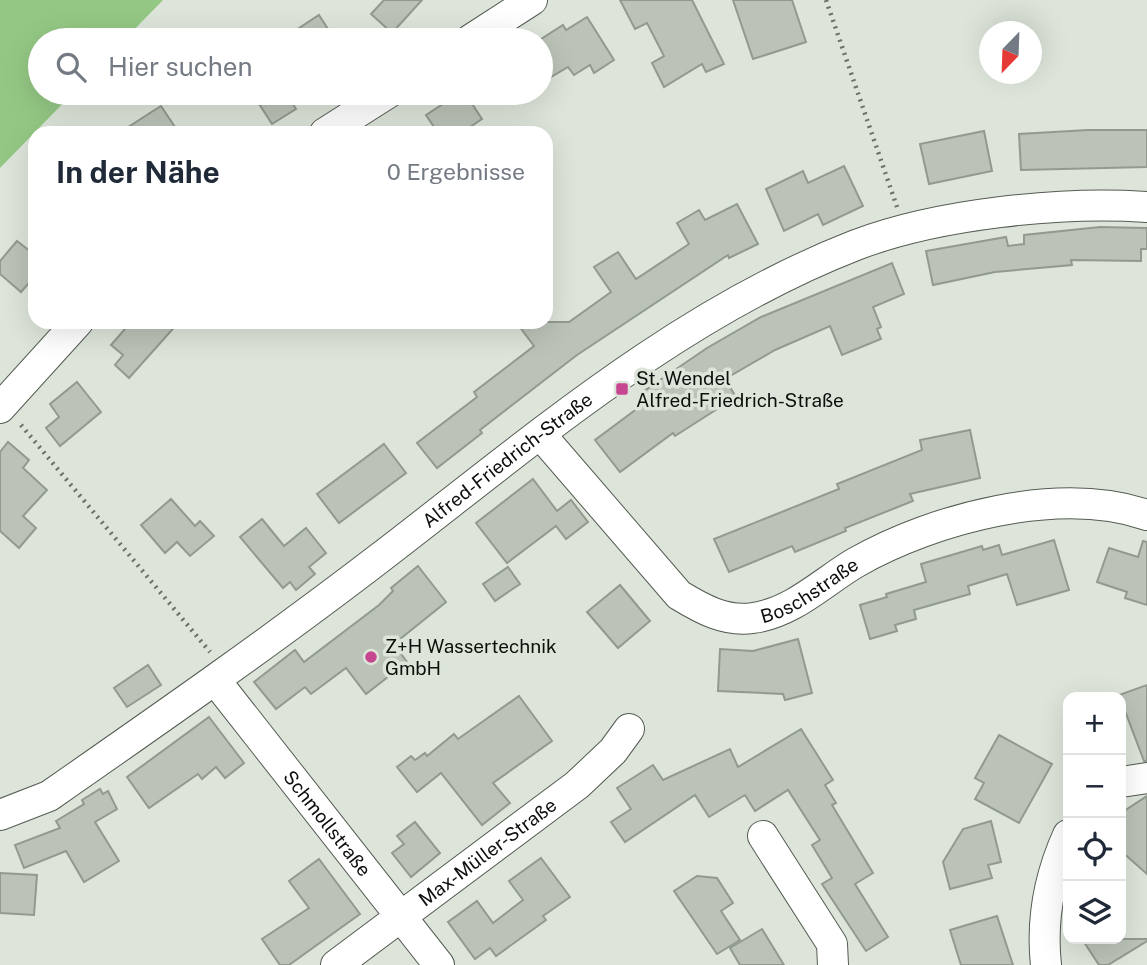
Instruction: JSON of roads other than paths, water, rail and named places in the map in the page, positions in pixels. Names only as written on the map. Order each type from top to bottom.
[{"type":"street","points":[[489,28],[532,0]]},
{"type":"street","points":[[336,126],[369,105]]},
{"type":"street","name":"Alfred-Friedrich-Straße","points":[[0,816],[49,796],[221,676],[540,434],[704,319],[788,275],[858,244],[905,231],[1012,212],[1118,205],[1147,206]]},
{"type":"street","points":[[2,406],[72,329]]},
{"type":"street","name":"Boschstraße","points":[[540,434],[679,595],[700,608],[726,618],[753,618],[781,611],[856,563],[905,539],[960,520],[1025,507],[1080,502],[1129,509],[1147,515]]},
{"type":"street","name":"Schmollstraße","points":[[221,676],[439,965]]},
{"type":"street","name":"Max-Müller-Straße","points":[[336,965],[404,917],[577,785],[614,751],[629,729]]},
{"type":"street","points":[[1126,781],[1147,778]]},
{"type":"street","points":[[764,836],[832,944],[833,965]]},
{"type":"street","points":[[1046,965],[1045,903],[1056,861],[1063,846]]},
{"type":"place","name":"St. Wendel Alfred-Friedrich-Straße","points":[[622,389]]},
{"type":"place","name":"Z+H Wassertechnik GmbH","points":[[371,657]]}]
